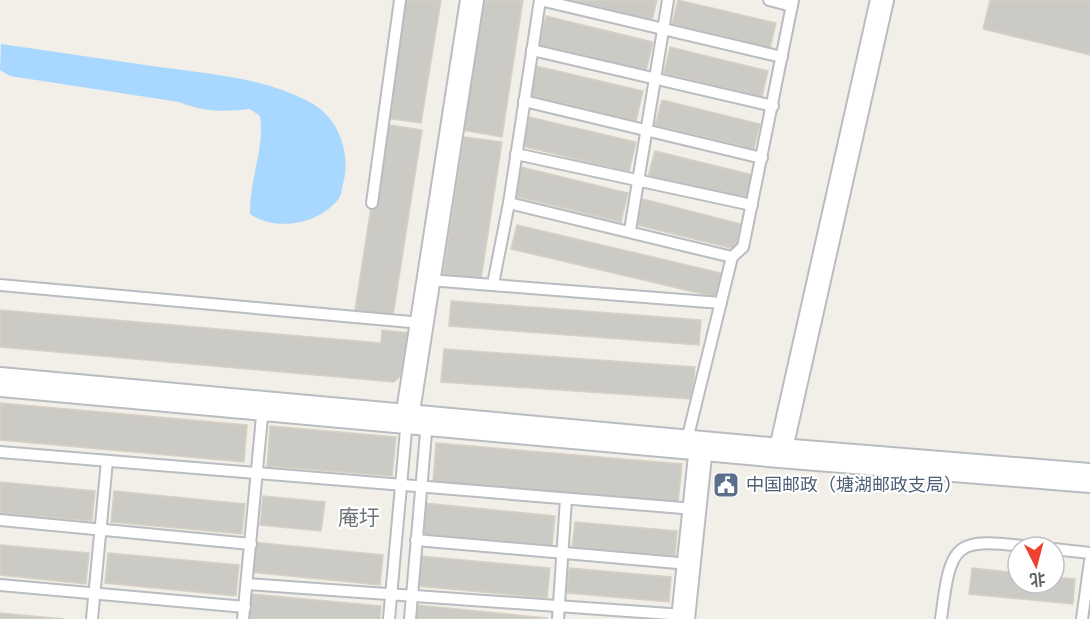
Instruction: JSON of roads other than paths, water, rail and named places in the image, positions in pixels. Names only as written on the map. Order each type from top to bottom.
[{"type":"street","points":[[417,419],[422,323],[472,0]]},
{"type":"street","points":[[780,453],[882,0]]},
{"type":"street","points":[[0,382],[780,453],[1090,478]]},
{"type":"street","points":[[684,617],[695,509],[694,445]]},
{"type":"lane","points":[[372,203],[400,0]]},
{"type":"lane","points":[[493,284],[509,203],[540,0],[782,57]]},
{"type":"lane","points":[[630,230],[668,0]]},
{"type":"lane","points":[[694,445],[721,303],[732,256],[743,247],[793,3],[769,0]]},
{"type":"lane","points":[[532,50],[773,106]]},
{"type":"lane","points":[[524,101],[762,158]]},
{"type":"lane","points":[[516,154],[752,205]]},
{"type":"lane","points":[[509,203],[732,256]]},
{"type":"lane","points":[[429,280],[721,303]]},
{"type":"lane","points":[[0,285],[422,323]]},
{"type":"lane","points":[[243,619],[263,406]]},
{"type":"lane","points":[[388,619],[399,485],[417,419]]},
{"type":"lane","points":[[410,619],[421,487],[417,419]]},
{"type":"lane","points":[[0,452],[695,509]]},
{"type":"lane","points":[[92,619],[106,461]]},
{"type":"lane","points":[[558,619],[566,499]]},
{"type":"lane","points":[[0,519],[250,544]]},
{"type":"lane","points":[[416,540],[689,564]]},
{"type":"lane","points":[[941,619],[947,574],[955,554],[963,546],[984,542],[1006,544]]},
{"type":"lane","points":[[1066,551],[1090,554]]},
{"type":"lane","points":[[1082,619],[1090,561]]},
{"type":"lane","points":[[247,584],[684,617]]},
{"type":"lane","points":[[0,585],[244,607]]},
{"type":"water","points":[[1,44],[238,78],[295,95],[322,111],[330,119],[341,139],[345,162],[342,191],[337,201],[329,209],[308,220],[284,224],[260,220],[250,214],[261,128],[260,116],[250,109],[222,111],[205,109],[179,102],[10,76],[0,70]]},
{"type":"place","name":"中国邮政（塘湖邮政支局）","points":[[726,485]]},
{"type":"district","name":"庵圩","points":[[359,518]]}]
